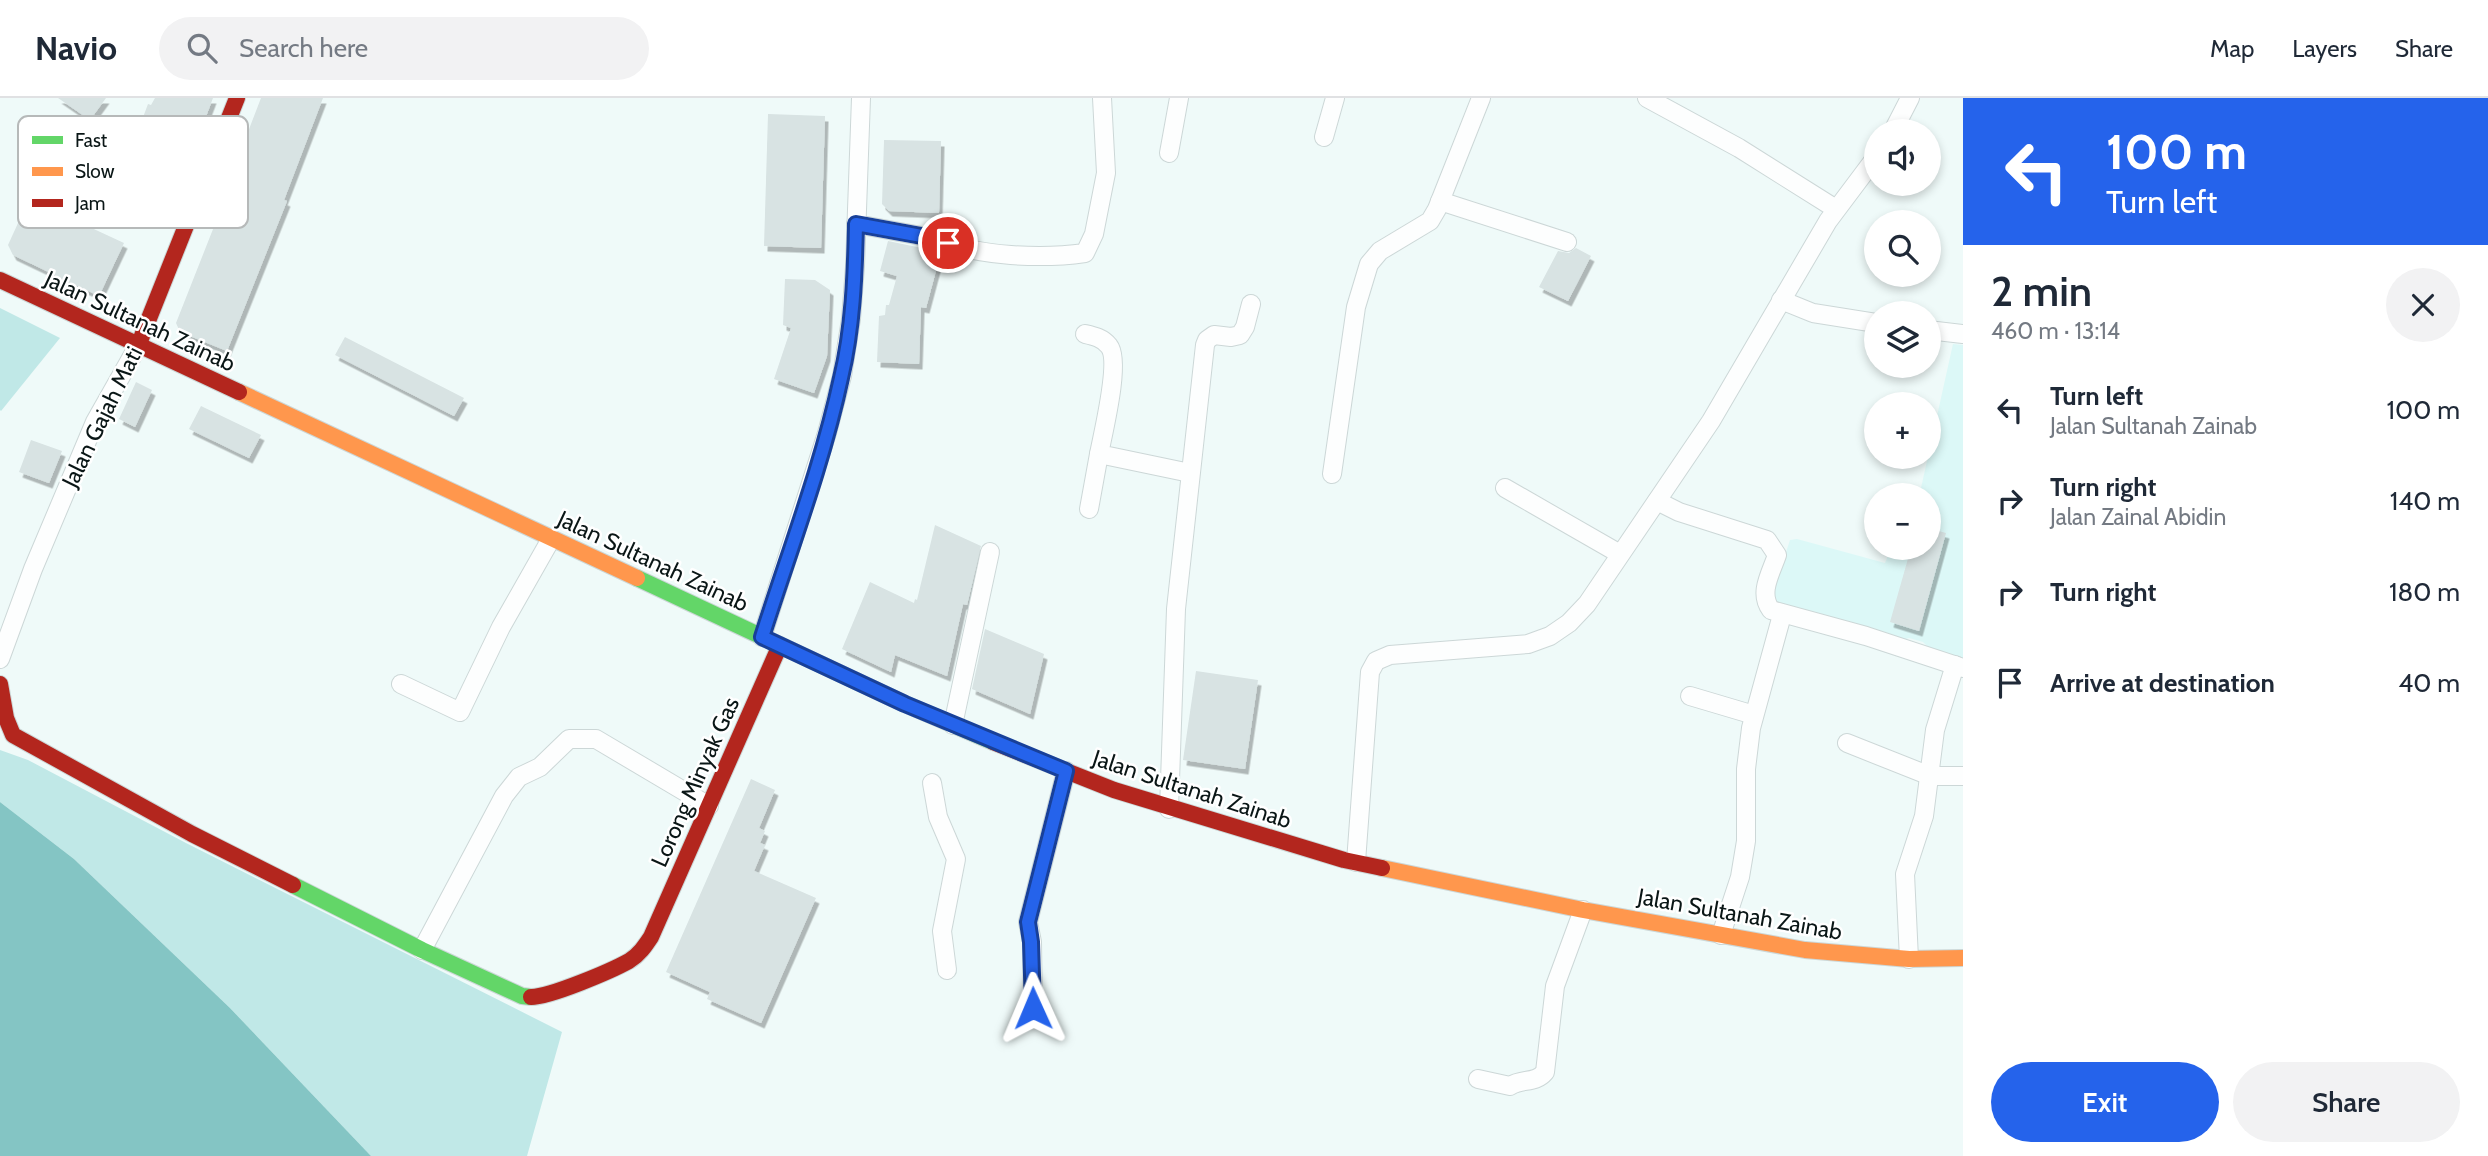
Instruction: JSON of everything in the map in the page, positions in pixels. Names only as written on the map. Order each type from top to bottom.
[{"type":"main road","name":"Jalan Gajah Mati","points":[[230,116],[237,98]]},
{"type":"main road","name":"Jalan Gajah Mati","points":[[138,346],[185,228]]},
{"type":"main road","name":"Jalan Sultanah Zainab","points":[[0,279],[551,539],[953,724],[1066,771],[1169,808],[1356,862],[1583,910],[1805,950],[1909,960],[1963,958]]},
{"type":"main road","name":"Lorong Minyak Gas","points":[[422,950],[522,996],[536,997],[629,961],[640,953],[651,937],[780,645]]},
{"type":"main road","points":[[0,684],[6,718],[13,735],[192,834],[422,950]]},
{"type":"street","points":[[762,637],[842,376],[851,319],[861,98]]},
{"type":"street","points":[[856,224],[986,251],[1056,257],[1086,253],[1094,234],[1106,173],[1102,98]]},
{"type":"street","points":[[1169,153],[1179,98]]},
{"type":"street","points":[[1324,137],[1335,98]]},
{"type":"street","points":[[1332,474],[1356,307],[1368,264],[1380,251],[1430,221],[1481,98]]},
{"type":"street","points":[[1647,98],[1739,148],[1836,209]]},
{"type":"street","points":[[1899,119],[1910,98]]},
{"type":"street","points":[[1356,862],[1370,673],[1376,661],[1390,655],[1528,644],[1550,636],[1569,623],[1587,604],[1711,421],[1836,209],[1864,173]]},
{"type":"street","points":[[1440,201],[1567,242]]},
{"type":"street","points":[[1781,300],[1813,313],[1864,321]]},
{"type":"street","points":[[1169,808],[1177,608],[1207,340],[1214,335],[1240,335],[1251,304]]},
{"type":"street","points":[[1941,331],[1963,334]]},
{"type":"street","points":[[1085,334],[1101,339],[1109,346],[1115,364],[1089,509]]},
{"type":"street","name":"Jalan Gajah Mati","points":[[0,659],[33,569],[94,422],[138,346]]},
{"type":"street","points":[[1099,454],[1190,473]]},
{"type":"street","points":[[1505,488],[1620,554]]},
{"type":"street","points":[[1657,500],[1679,512],[1767,540],[1777,555],[1765,590],[1765,602],[1771,610],[1866,636],[1959,666],[1935,730],[1924,816],[1905,874],[1909,960]]},
{"type":"street","points":[[401,684],[460,712],[501,627],[551,539]]},
{"type":"street","points":[[953,724],[990,552]]},
{"type":"street","points":[[1721,935],[1740,877],[1746,841],[1747,750],[1782,615]]},
{"type":"street","points":[[1690,696],[1755,715]]},
{"type":"street","points":[[422,950],[505,796],[519,777],[540,767],[569,739],[596,739],[709,806]]},
{"type":"street","points":[[1847,743],[1930,776],[1963,776]]},
{"type":"street","points":[[1033,1008],[1028,922],[1066,771]]},
{"type":"street","points":[[932,783],[938,817],[956,859],[942,931],[947,970]]},
{"type":"street","points":[[1478,1079],[1510,1086],[1520,1080],[1534,1080],[1545,1072],[1555,986],[1583,910]]},
{"type":"shaded area","points":[[0,308],[60,338],[1,411],[0,410]]},
{"type":"shaded area","points":[[1953,344],[1963,345],[1963,658],[1929,648],[1923,642],[1909,638],[1903,640],[1774,605],[1770,600],[1790,540],[1797,539],[1864,557],[1864,560],[1885,563],[1886,560],[1941,560],[1941,483],[1922,483],[1925,469],[1941,469],[1941,398]]},
{"type":"shaded area","points":[[0,750],[28,760],[186,843],[562,1032],[527,1156],[371,1156],[230,1008],[74,859],[0,802]]},
{"type":"shaded area","points":[[0,802],[74,859],[230,1008],[371,1156],[0,1156]]},
{"type":"building","points":[[58,98],[106,98],[93,116],[84,116]]},
{"type":"building","points":[[155,98],[213,98],[206,116],[144,116],[148,104],[151,105]]},
{"type":"building","points":[[261,98],[323,98],[284,200],[287,201],[227,351],[180,332],[176,323],[213,228],[248,228],[248,132]]},
{"type":"building","points":[[768,114],[825,116],[821,248],[764,246]]},
{"type":"building","points":[[884,140],[941,141],[939,213],[889,211],[882,204]]},
{"type":"building","points":[[18,223],[18,228],[92,228],[124,243],[99,296],[13,255],[8,245]]},
{"type":"building","points":[[888,241],[941,252],[926,308],[921,307],[919,364],[877,362],[879,316],[885,315],[897,276],[880,271]]},
{"type":"building","points":[[1576,248],[1591,256],[1568,301],[1539,287],[1558,251],[1569,253]]},
{"type":"building","points":[[785,279],[815,280],[830,290],[827,356],[814,393],[774,379],[791,328],[783,325]]},
{"type":"building","points":[[345,337],[464,398],[454,416],[335,355]]},
{"type":"building","points":[[136,382],[152,390],[135,427],[119,419]]},
{"type":"building","points":[[201,406],[261,435],[249,458],[189,429]]},
{"type":"building","points":[[31,440],[62,451],[49,483],[19,472]]},
{"type":"building","points":[[935,525],[981,546],[967,605],[963,604],[947,676],[895,655],[891,672],[842,649],[870,582],[914,603],[915,599],[917,600]]},
{"type":"building","points":[[1941,532],[1946,533],[1941,551]]},
{"type":"building","points":[[1908,560],[1939,560],[1919,631],[1890,622]]},
{"type":"building","points":[[985,629],[1044,654],[1030,714],[972,689]]},
{"type":"building","points":[[1196,671],[1258,680],[1245,769],[1183,760]]},
{"type":"building","points":[[751,779],[775,790],[759,828],[765,831],[760,843],[765,845],[754,871],[816,898],[761,1023],[707,999],[710,992],[666,972]]},
{"type":"traffic: fast","points":[[637,578],[905,704],[993,742]]},
{"type":"traffic: fast","points":[[293,885],[422,950],[522,996],[531,997]]},
{"type":"traffic: slow","points":[[239,392],[637,578]]},
{"type":"traffic: slow","points":[[1382,868],[1583,910],[1805,950],[1909,959],[1963,958]]},
{"type":"traffic: jam","points":[[230,116],[237,98]]},
{"type":"traffic: jam","points":[[138,346],[185,228]]},
{"type":"traffic: jam","points":[[0,280],[239,392]]},
{"type":"traffic: jam","points":[[531,997],[566,988],[609,971],[633,959],[651,937],[780,645]]},
{"type":"traffic: jam","points":[[0,684],[6,718],[13,735],[192,834],[293,885]]},
{"type":"traffic: jam","points":[[993,742],[1114,790],[1344,860],[1382,868]]},
{"type":"route","points":[[948,243],[856,224],[851,319],[842,376],[762,637],[905,704],[1066,771],[1028,922],[1033,1008]]}]
